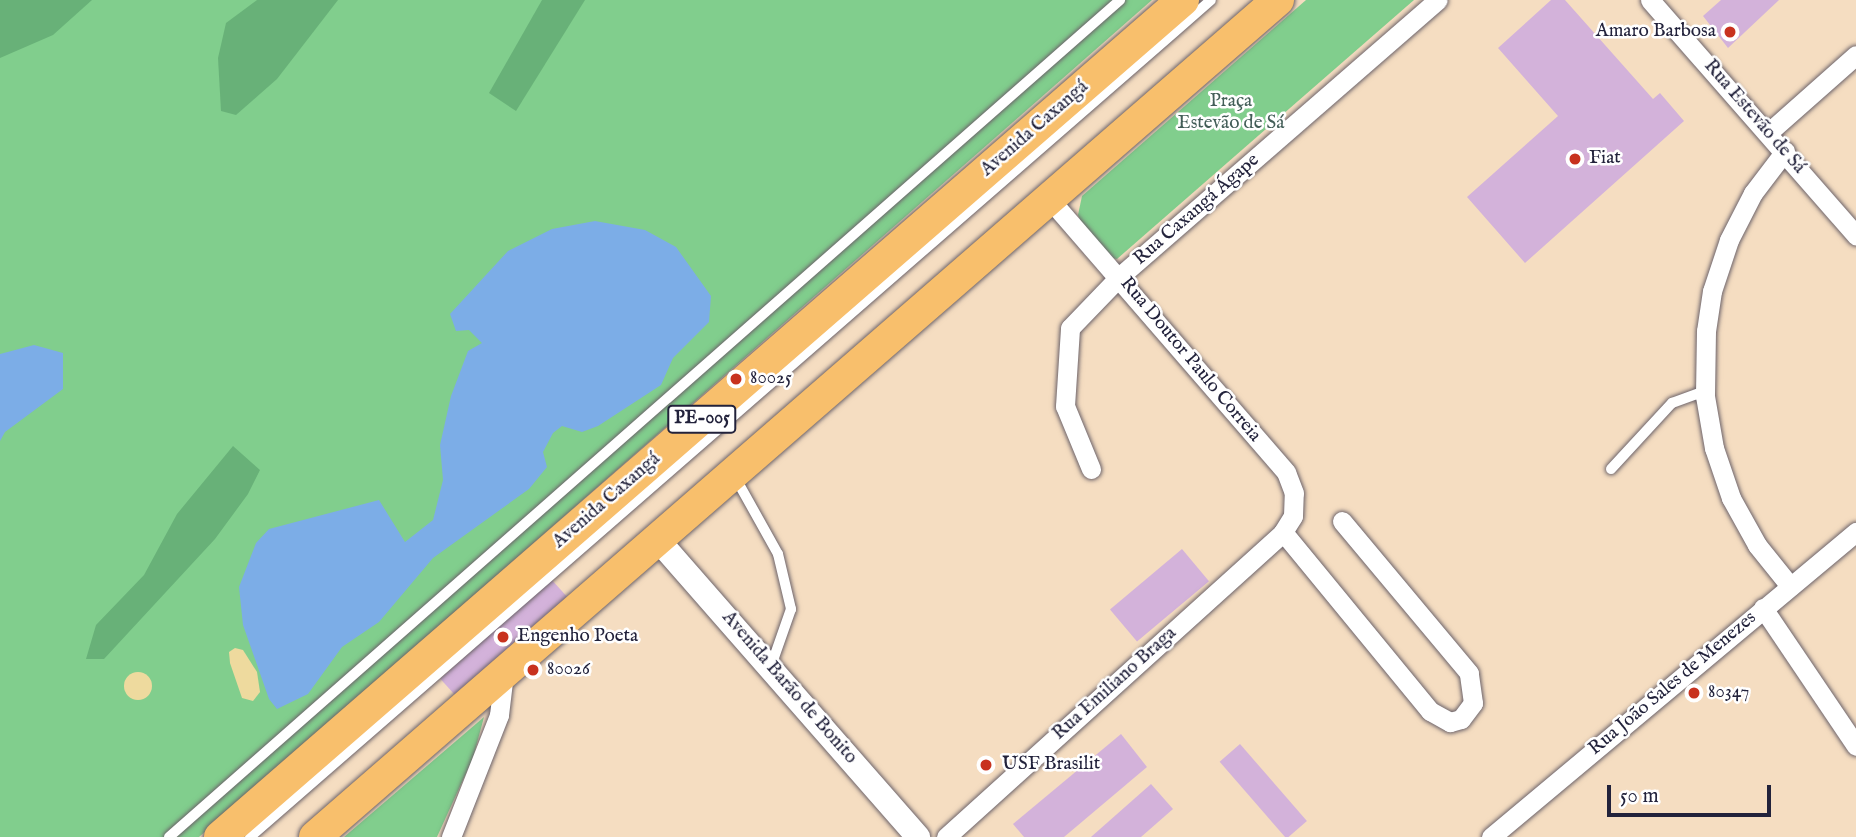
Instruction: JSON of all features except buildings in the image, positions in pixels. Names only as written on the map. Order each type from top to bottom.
[{"type":"main road","name":"Avenida Caxangá","points":[[220,837],[1184,0]]},
{"type":"main road","name":"PE-005","points":[[311,832],[504,673],[1278,0]]},
{"type":"street","name":"Rua Caxangá Ágape","points":[[1091,468],[1065,406],[1070,328],[1119,277],[1438,0]]},
{"type":"street","name":"Rua Estevão de Sá","points":[[1650,0],[1769,132],[1856,235]]},
{"type":"street","points":[[1769,132],[1856,55]]},
{"type":"street","points":[[1785,151],[1753,193],[1729,240],[1712,291],[1704,343],[1705,391],[1714,448],[1731,498],[1757,545],[1790,586]]},
{"type":"street","name":"Rua Doutor Paulo Correia","points":[[1050,200],[1286,472],[1295,504],[1283,532]]},
{"type":"street","points":[[1283,532],[1430,711],[1450,722],[1461,719],[1474,703],[1469,673],[1342,522]]},
{"type":"street","name":"Rua Emiliano Braga","points":[[946,837],[1283,532]]},
{"type":"street","name":"Rua João Sales de Menezes","points":[[1491,837],[1856,532]]},
{"type":"street","name":"Avenida Barão de Bonito","points":[[658,540],[918,837]]},
{"type":"street","points":[[1763,608],[1856,746]]},
{"type":"street","points":[[451,837],[499,715],[504,673]]},
{"type":"lane","points":[[169,837],[1121,0]]},
{"type":"lane","points":[[250,837],[1211,0]]},
{"type":"lane","points":[[311,832],[1259,0]]},
{"type":"lane","points":[[1611,469],[1672,403],[1705,391]]},
{"type":"lane","points":[[734,474],[778,554],[791,609],[770,667]]},
{"type":"green space","points":[[0,0],[1152,0],[199,837],[0,837]]},
{"type":"green space","points":[[0,0],[92,0],[53,35],[0,58]]},
{"type":"green space","points":[[257,0],[338,0],[277,79],[236,115],[221,111],[218,58],[226,23]]},
{"type":"green space","points":[[542,0],[585,0],[516,111],[489,93]]},
{"type":"green space","name":"Praça Estevão de Sá","points":[[1306,0],[1414,0],[1117,259],[1112,258],[1082,224],[1078,215],[1082,196]]},
{"type":"green space","points":[[233,446],[260,470],[248,494],[215,539],[104,659],[86,659],[96,625],[144,575],[177,514]]},
{"type":"green space","points":[[484,717],[473,758],[437,837],[344,837]]},
{"type":"sand","points":[[235,648],[243,650],[257,672],[260,692],[253,701],[242,698],[230,663],[229,652]]},
{"type":"sand","points":[[138,672],[148,676],[152,686],[148,696],[138,700],[128,696],[124,686],[128,676]]},
{"type":"water","points":[[595,221],[645,230],[676,247],[711,296],[709,322],[673,358],[661,385],[598,426],[582,432],[562,426],[553,433],[543,452],[547,467],[529,489],[433,558],[379,622],[342,647],[308,694],[277,709],[269,699],[243,625],[239,587],[256,543],[269,529],[379,500],[405,542],[433,520],[443,480],[440,445],[451,396],[468,351],[482,343],[469,330],[456,331],[450,314],[508,251],[552,229]]},
{"type":"water","points":[[34,345],[63,353],[63,389],[5,432],[0,441],[0,354]]},
{"type":"place","name":"Amaro Barbosa","points":[[1730,32]]},
{"type":"place","name":"Fiat","points":[[1575,159]]},
{"type":"place","name":"80025","points":[[736,379]]},
{"type":"place","name":"Engenho Poeta","points":[[503,637]]},
{"type":"place","name":"80026","points":[[533,670]]},
{"type":"place","name":"80347","points":[[1694,693]]},
{"type":"place","name":"USF Brasilit","points":[[986,765]]}]
